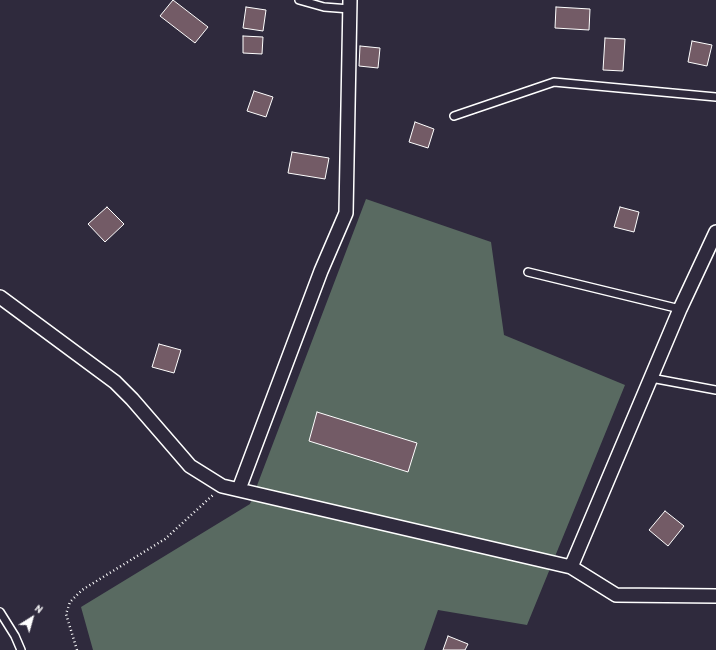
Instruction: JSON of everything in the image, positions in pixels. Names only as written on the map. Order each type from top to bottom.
[{"type":"street","points":[[239,489],[321,271],[346,213],[350,4]]},
{"type":"street","points":[[571,567],[650,378],[716,232]]},
{"type":"street","points":[[0,298],[116,382],[190,466],[222,486],[571,567],[616,595],[716,596]]},
{"type":"lane","points":[[299,0],[324,7],[350,4]]},
{"type":"lane","points":[[454,116],[554,82],[716,97]]},
{"type":"lane","points":[[528,272],[680,309]]},
{"type":"lane","points":[[650,378],[716,390]]},
{"type":"lane","points":[[0,612],[15,636],[21,650]]},
{"type":"path","points":[[77,650],[66,614],[70,602],[82,590],[165,539],[222,486]]},
{"type":"green space","points":[[366,199],[491,242],[504,335],[625,385],[527,625],[438,610],[424,650],[93,650],[81,607],[250,504]]},
{"type":"building","points":[[173,0],[208,27],[195,43],[160,16]]},
{"type":"building","points":[[246,7],[266,10],[263,31],[243,28]]},
{"type":"building","points":[[556,7],[590,9],[589,30],[555,28]]},
{"type":"building","points":[[243,36],[263,37],[262,54],[243,53]]},
{"type":"building","points":[[605,38],[625,39],[623,71],[603,70]]},
{"type":"building","points":[[692,41],[712,45],[707,66],[688,62]]},
{"type":"building","points":[[360,46],[380,48],[378,68],[359,66]]},
{"type":"building","points":[[254,91],[273,97],[266,117],[247,111]]},
{"type":"building","points":[[415,122],[434,129],[428,148],[409,142]]},
{"type":"building","points":[[292,152],[329,158],[325,179],[288,173]]},
{"type":"building","points":[[107,207],[124,224],[105,242],[88,224]]},
{"type":"building","points":[[620,207],[639,212],[634,232],[614,227]]},
{"type":"building","points":[[159,344],[181,350],[174,373],[152,367]]},
{"type":"building","points":[[317,412],[417,443],[408,472],[309,441]]},
{"type":"building","points":[[665,511],[684,526],[668,546],[649,530]]},
{"type":"building","points":[[448,636],[468,644],[465,650],[443,650]]}]
